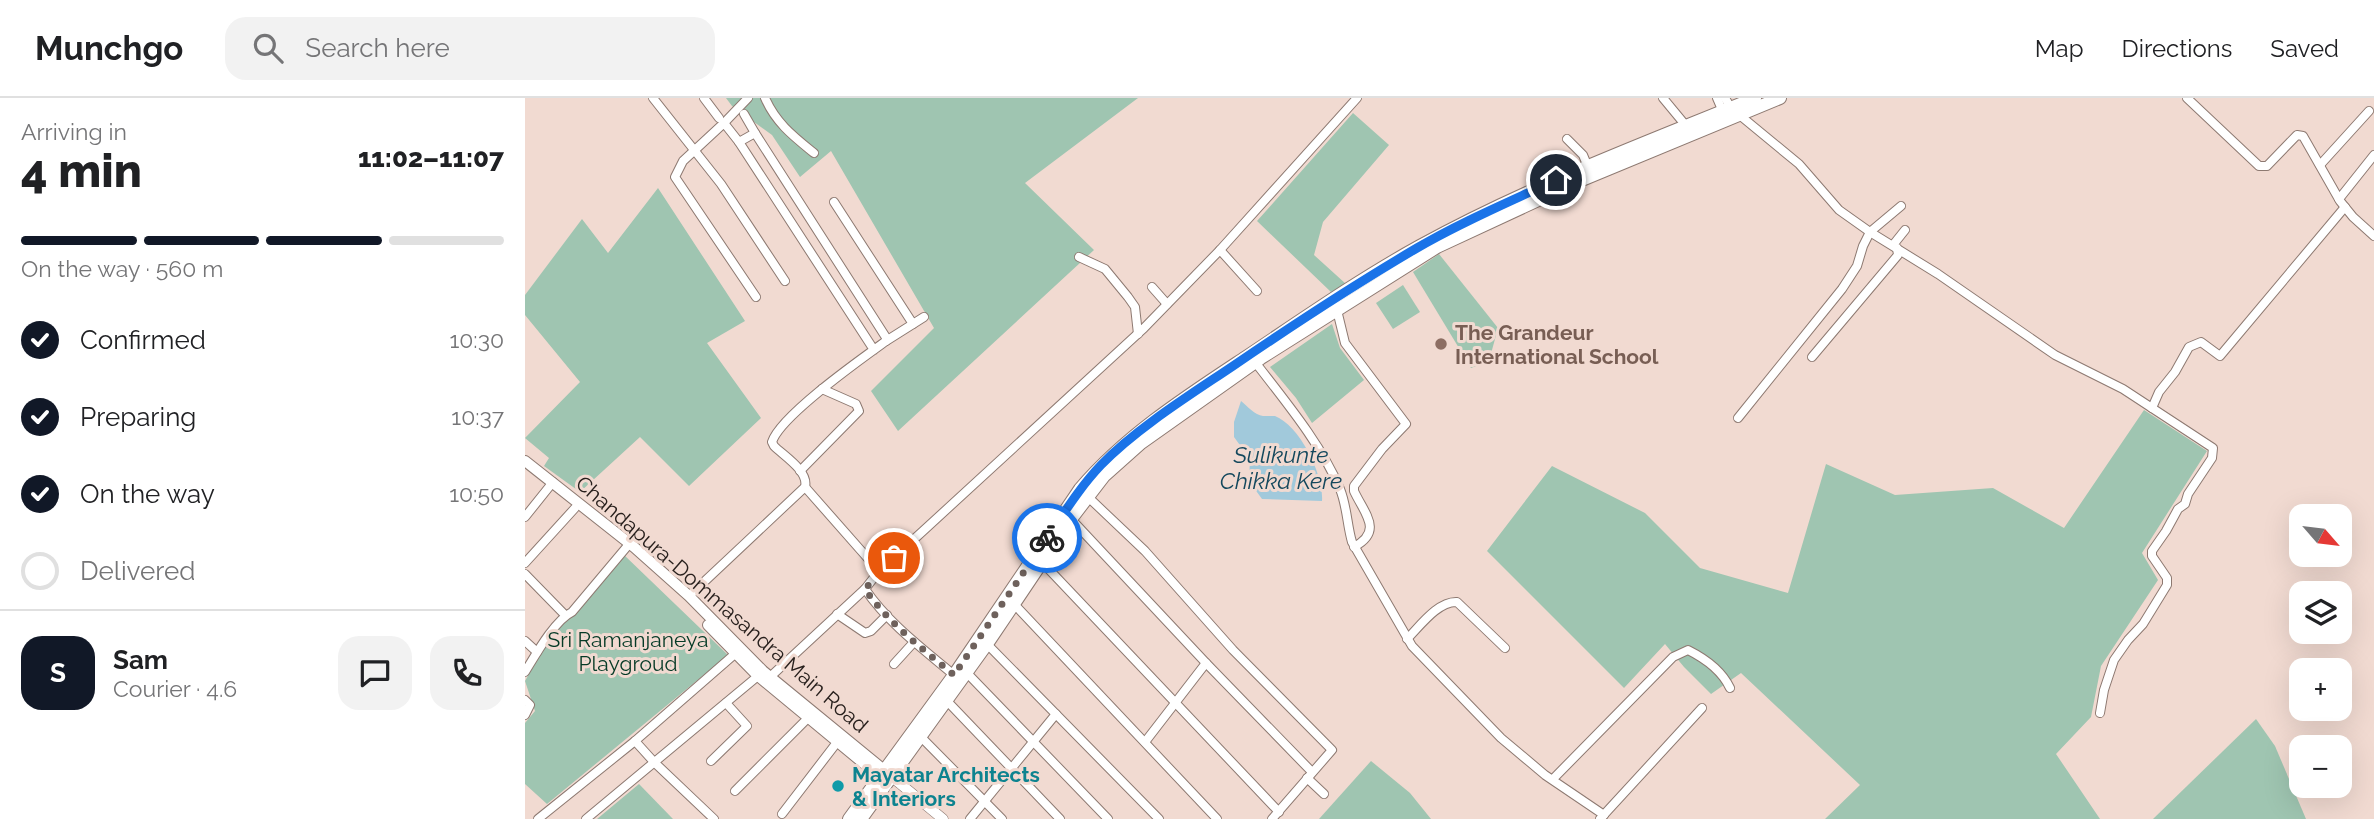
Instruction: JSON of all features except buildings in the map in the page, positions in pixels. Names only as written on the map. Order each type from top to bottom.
[{"type":"main road","points":[[849,819],[921,737],[947,701],[960,674],[987,644],[1038,559],[1071,519],[1084,493],[1141,443],[1335,305],[1429,242],[1482,214],[1588,167],[1755,98]]},
{"type":"main road","points":[[861,819],[886,777],[960,674],[1101,465],[1125,443],[1209,381],[1434,249],[1730,108],[1780,98]]},
{"type":"main road","name":"Chandapura-Dommasandra Main Road","points":[[525,461],[575,508],[628,545],[736,653],[886,777]]},
{"type":"main road","name":"Chandapura-Dommasandra Main Road","points":[[525,470],[551,485],[689,596],[807,719],[886,777]]},
{"type":"street","points":[[653,98],[721,184],[785,281]]},
{"type":"street","points":[[704,98],[739,142],[874,350]]},
{"type":"street","points":[[748,98],[721,120],[694,149],[683,161],[675,177],[756,297]]},
{"type":"street","points":[[765,98],[773,116],[786,131],[814,153]]},
{"type":"street","points":[[586,819],[726,703],[764,677],[837,614],[865,589],[880,571],[1138,334],[1220,250],[1357,98]]},
{"type":"street","points":[[1663,98],[1688,127]]},
{"type":"street","points":[[1717,98],[1799,164],[1839,210],[1870,232],[1895,246],[2055,355],[2121,388],[2210,445],[2214,452],[2212,458],[2188,494],[2185,504],[2178,509],[2167,531],[2152,551],[2151,556],[2167,578],[2167,585],[2143,624],[2114,660],[2100,713]]},
{"type":"street","points":[[2187,98],[2256,165],[2267,166],[2294,138],[2301,135],[2338,198],[2374,236]]},
{"type":"street","points":[[2320,165],[2369,111]]},
{"type":"street","points":[[744,114],[887,337],[886,341]]},
{"type":"street","points":[[739,142],[755,133]]},
{"type":"street","points":[[1567,139],[1583,155],[1588,167]]},
{"type":"street","points":[[2338,198],[2374,155]]},
{"type":"street","points":[[834,202],[913,324]]},
{"type":"street","points":[[1738,418],[1842,289],[1857,266],[1870,232],[1901,206]]},
{"type":"street","points":[[2153,408],[2159,392],[2175,372],[2189,347],[2201,342],[2220,356],[2345,207]]},
{"type":"street","points":[[1895,246],[1905,230]]},
{"type":"street","points":[[1812,357],[1873,282],[1892,265],[1898,255],[1895,246]]},
{"type":"street","points":[[1220,250],[1257,291]]},
{"type":"street","points":[[1079,257],[1105,269],[1128,297],[1135,307],[1138,334]]},
{"type":"street","points":[[1152,287],[1167,304]]},
{"type":"street","points":[[1335,305],[1345,343],[1406,424],[1382,449],[1354,486],[1371,525],[1370,533],[1363,542],[1354,547]]},
{"type":"street","points":[[689,596],[805,487],[806,479],[800,471],[773,446],[776,432],[822,389],[886,341],[925,317]]},
{"type":"street","points":[[1255,362],[1304,426],[1338,486],[1354,547],[1407,639],[1501,737],[1545,775],[1602,817],[1702,708]]},
{"type":"street","points":[[800,471],[859,411],[856,404],[822,389]]},
{"type":"street","points":[[525,517],[551,485]]},
{"type":"street","points":[[805,487],[880,571]]},
{"type":"street","points":[[1084,493],[1145,551],[1233,650],[1332,750],[1272,819]]},
{"type":"street","points":[[525,563],[575,508]]},
{"type":"street","points":[[1071,519],[1310,775],[1324,794]]},
{"type":"street","points":[[525,672],[565,615],[572,611],[628,545]]},
{"type":"street","points":[[1038,559],[1279,812]]},
{"type":"street","points":[[525,574],[565,615]]},
{"type":"street","points":[[865,589],[914,642],[960,674],[1034,743],[1108,819]]},
{"type":"street","points":[[1407,639],[1443,604],[1452,601],[1457,602],[1505,648]]},
{"type":"street","points":[[1013,603],[1217,819]]},
{"type":"street","points":[[837,614],[865,633],[871,631],[887,615]]},
{"type":"street","points":[[525,641],[537,652]]},
{"type":"street","points":[[894,664],[914,642]]},
{"type":"street","points":[[987,644],[1159,819]]},
{"type":"street","points":[[1553,779],[1673,657],[1688,650],[1698,655],[1726,679],[1730,688]]},
{"type":"street","points":[[538,819],[635,741],[736,653]]},
{"type":"street","points":[[1145,742],[1206,663]]},
{"type":"street","points":[[525,699],[530,705],[525,715]]},
{"type":"street","points":[[947,701],[1060,819]]},
{"type":"street","points":[[711,761],[747,726],[726,703]]},
{"type":"street","points":[[970,819],[1056,714]]},
{"type":"street","points":[[735,791],[807,719]]},
{"type":"street","points":[[921,737],[1002,819]]},
{"type":"street","points":[[635,741],[714,819]]},
{"type":"street","points":[[782,814],[838,741]]},
{"type":"street","points":[[886,777],[943,819]]},
{"type":"green space","points":[[726,98],[1138,98],[1025,183],[1094,250],[898,431],[871,391],[934,328],[831,151],[800,177],[772,135],[732,106]]},
{"type":"green space","points":[[1353,113],[1389,145],[1323,222],[1314,255],[1346,284],[1331,292],[1257,221]]},
{"type":"green space","points":[[658,188],[745,321],[707,343],[761,418],[689,486],[640,437],[580,492],[544,466],[549,458],[525,438],[580,382],[525,315],[525,295],[582,219],[608,253]]},
{"type":"green space","points":[[1439,254],[1498,328],[1489,361],[1471,368],[1413,272]]},
{"type":"green space","points":[[1403,285],[1420,312],[1393,329],[1376,303]]},
{"type":"green space","points":[[1332,324],[1340,348],[1364,380],[1312,423],[1296,398],[1270,367]]},
{"type":"green space","points":[[2144,410],[2207,451],[2142,553],[2158,580],[2101,666],[2091,717],[2056,754],[2100,819],[1825,819],[1860,785],[1741,673],[1711,694],[1665,644],[1624,688],[1487,551],[1552,466],[1645,513],[1700,568],[1788,593],[1826,464],[1895,495],[1993,488],[2064,528]]},
{"type":"green space","name":"Sri Ramanjaneya Playgroud","points":[[623,554],[728,655],[547,804],[525,784],[525,723],[535,711],[525,681],[547,642]]},
{"type":"green space","points":[[2256,719],[2275,746],[2289,779],[2289,798],[2297,798],[2306,819],[2153,819]]},
{"type":"green space","points":[[1371,761],[1410,793],[1431,819],[1319,819]]},
{"type":"green space","points":[[639,784],[673,819],[597,819]]},
{"type":"water","name":"Sulikunte Chikka Kere","points":[[1241,401],[1257,414],[1275,416],[1293,430],[1315,465],[1322,501],[1262,499],[1249,481],[1250,459],[1234,437],[1234,422]]},
{"type":"way so far","points":[[894,558],[865,589],[874,603],[912,640],[954,675],[1047,538]]},
{"type":"place","name":"The Grandeur International School","points":[[1441,344]]},
{"type":"place","name":"Mayatar Architects & Interiors","points":[[838,786]]},
{"type":"route","points":[[1047,538],[1080,489],[1101,465],[1125,443],[1209,381],[1419,247],[1556,180]]}]
